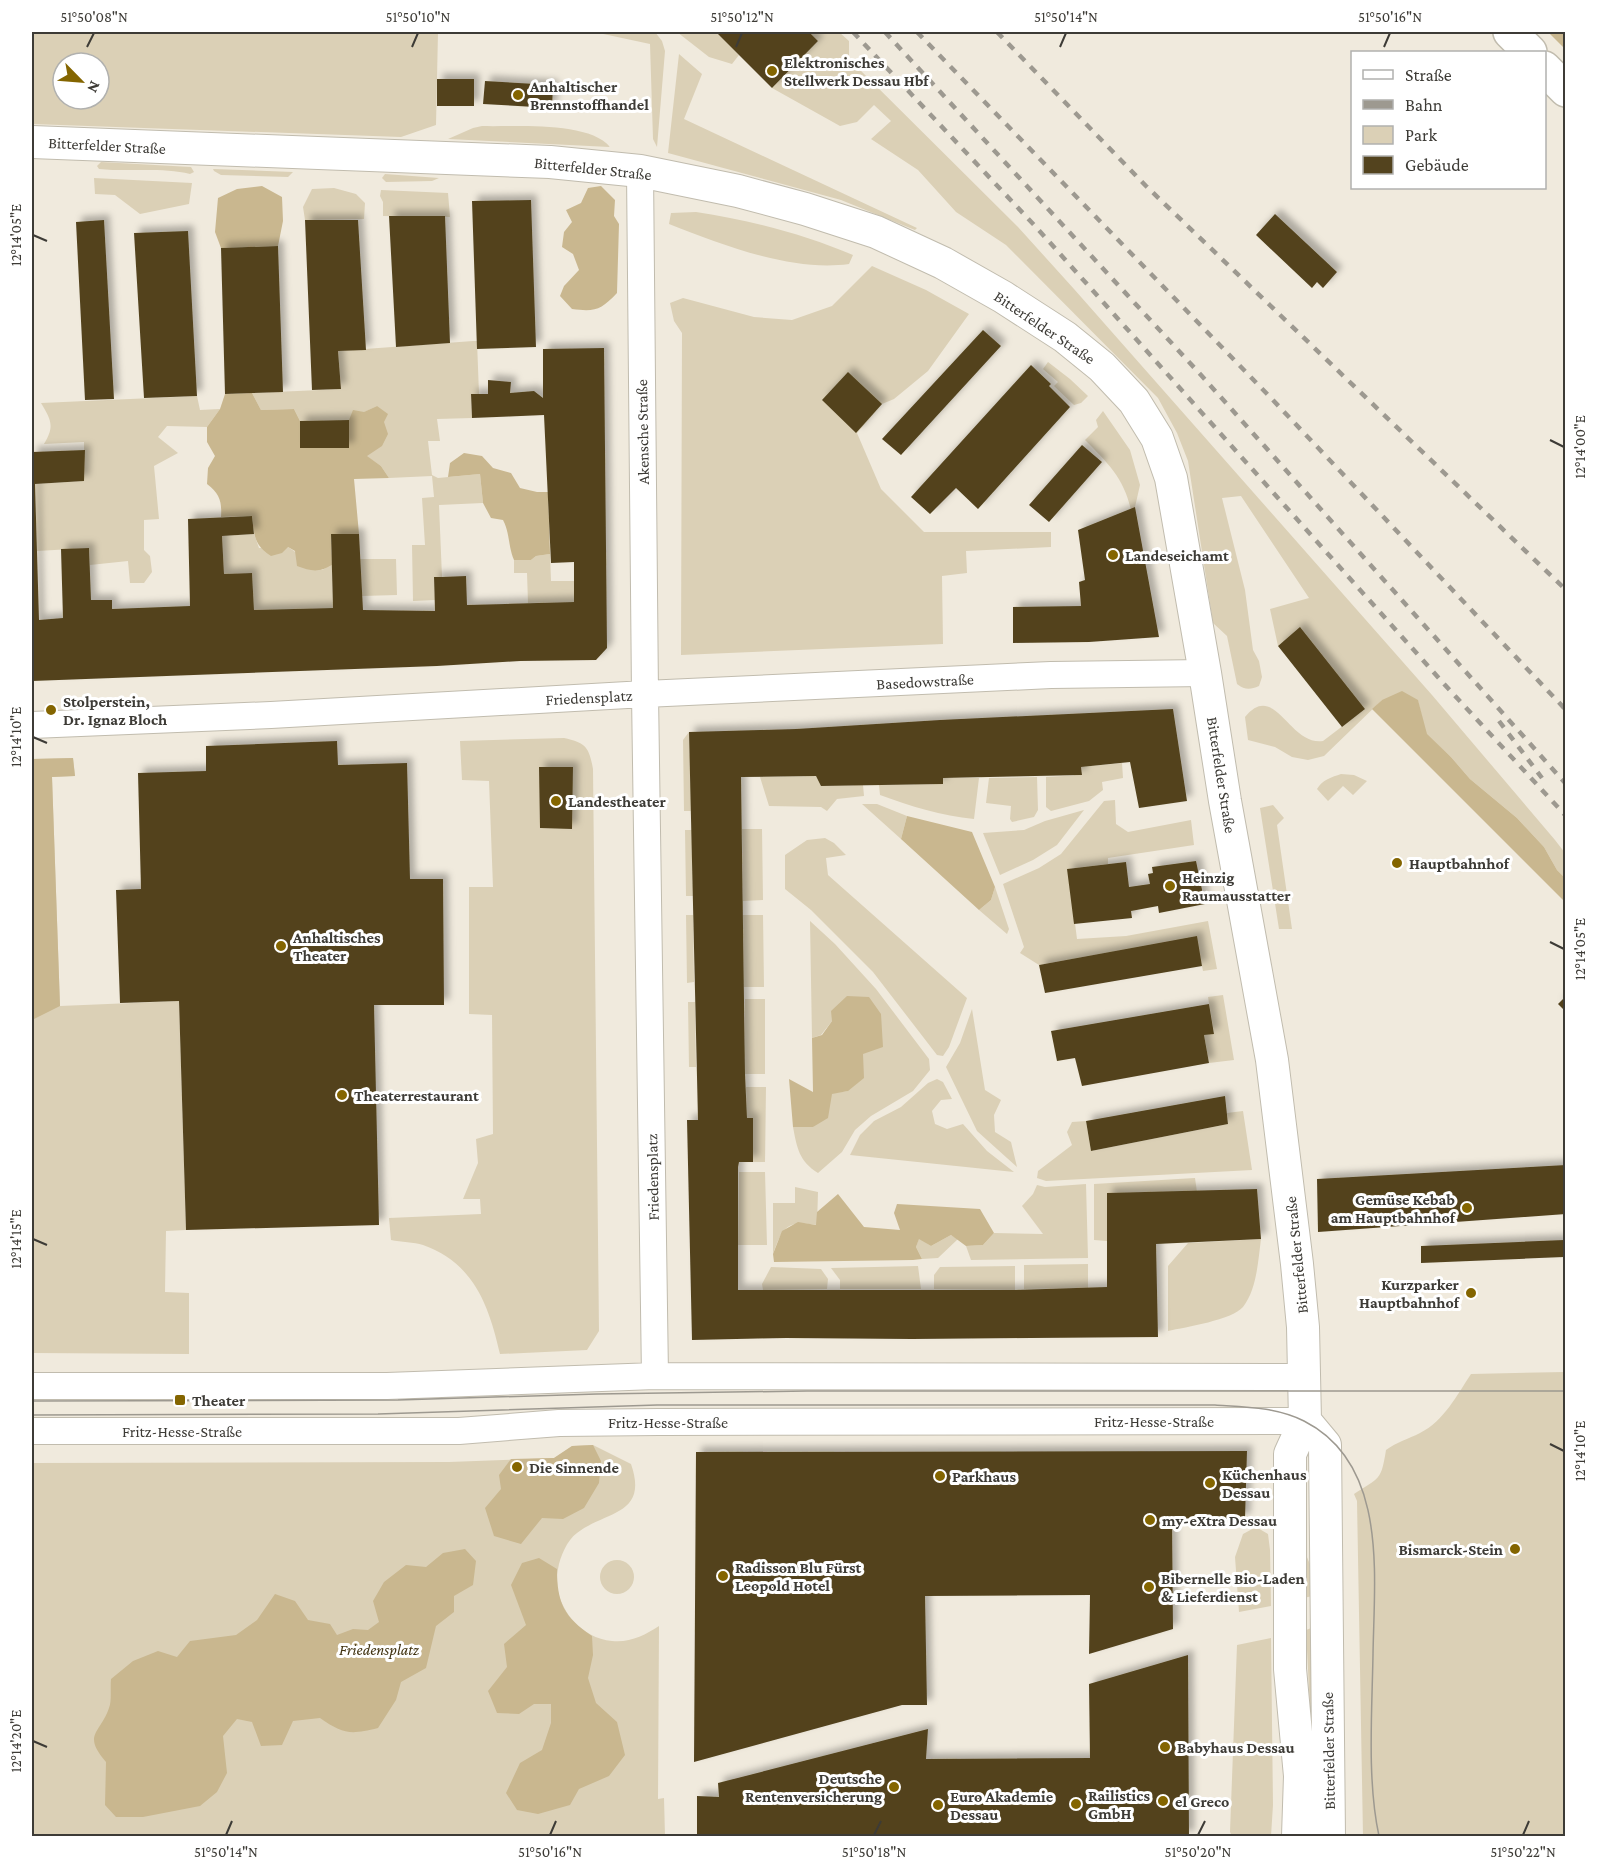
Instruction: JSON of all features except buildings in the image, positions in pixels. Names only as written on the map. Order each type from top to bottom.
[{"type":"main road","points":[[1510,32],[1529,51]]},
{"type":"main road","points":[[1546,69],[1566,90]]},
{"type":"street","name":"Bitterfelder Straße","points":[[32,142],[550,162],[640,171],[738,191],[805,209],[876,232],[943,263],[1003,297],[1065,337],[1102,367],[1134,401],[1157,438],[1171,478],[1225,801],[1272,1060],[1298,1264],[1303,1327],[1305,1421],[1290,1454],[1290,1669],[1300,1776],[1298,1836]]},
{"type":"street","name":"Akensche Straße","points":[[640,171],[645,693]]},
{"type":"street","name":"Basedowstraße","points":[[645,693],[1052,675],[1205,673]]},
{"type":"street","name":"Friedensplatz","points":[[32,724],[271,715],[645,693],[655,1376]]},
{"type":"street","points":[[32,1386],[387,1386],[655,1376],[1303,1377]]},
{"type":"street","name":"Bitterfelder Straße","points":[[1305,1421],[1325,1445],[1329,1836]]},
{"type":"street","name":"Fritz-Hesse-Straße","points":[[32,1431],[459,1431],[559,1423],[659,1422],[1305,1421]]},
{"type":"green space","points":[[32,32],[438,32],[436,125],[401,137],[32,124]]},
{"type":"green space","points":[[594,32],[655,32],[662,41],[665,51],[657,147],[653,139],[650,44]]},
{"type":"green space","points":[[677,32],[717,32],[739,55],[732,64],[709,57]]},
{"type":"green space","points":[[809,32],[839,32],[849,41],[849,59],[1018,227],[1074,289],[1432,695],[1555,840],[1565,853],[1565,878],[1557,870],[1544,847],[1517,818],[1470,779],[1426,734],[1418,701],[1382,700],[1324,756],[1308,760],[1292,757],[1275,747],[1248,740],[1245,717],[1256,708],[1265,706],[1274,710],[1301,734],[1311,740],[1323,741],[1365,709],[1300,628],[1278,646],[1270,609],[1309,598],[1241,496],[1222,498],[1245,590],[1253,650],[1259,661],[1262,677],[1259,686],[1253,688],[1248,689],[1237,684],[1227,636],[1213,623],[1188,461],[1177,433],[1158,398],[1006,245],[956,212],[918,170],[871,139],[891,121],[874,105],[857,122],[840,126],[772,88],[818,41]]},
{"type":"green space","points":[[1548,32],[1565,32],[1565,49]]},
{"type":"green space","points":[[679,54],[702,74],[684,119],[917,228],[915,230],[841,200],[668,153]]},
{"type":"green space","points":[[482,126],[569,129],[600,139],[610,147],[448,139]]},
{"type":"green space","points":[[101,162],[191,167],[194,172],[190,174],[99,169],[97,166]]},
{"type":"green space","points":[[213,169],[293,172],[288,177],[221,175]]},
{"type":"green space","points":[[385,174],[439,178],[432,181],[386,182],[382,178]]},
{"type":"green space","points":[[94,178],[192,183],[189,204],[140,214],[115,195],[95,194]]},
{"type":"green space","points":[[262,186],[282,197],[283,221],[278,246],[221,248],[215,232],[218,198],[237,189]]},
{"type":"green space","points":[[601,186],[615,200],[614,216],[619,224],[617,293],[602,306],[592,310],[572,309],[560,296],[564,286],[579,270],[573,254],[562,247],[564,232],[572,222],[566,210],[581,203],[588,188]]},
{"type":"green space","points":[[334,188],[356,194],[365,203],[364,219],[305,220],[303,207],[312,189]]},
{"type":"green space","points":[[381,190],[448,193],[450,217],[383,216]]},
{"type":"green space","points":[[696,212],[776,229],[853,255],[849,264],[804,264],[734,248],[669,224],[671,213]]},
{"type":"green space","points":[[872,266],[926,290],[969,314],[928,371],[894,399],[882,404],[857,433],[881,489],[924,532],[1051,532],[1051,547],[966,551],[967,573],[942,576],[943,644],[681,655],[682,333],[674,321],[670,303],[683,298],[754,317],[792,320],[832,306]]},
{"type":"green space","points":[[477,341],[479,394],[471,394],[472,418],[437,419],[440,441],[428,441],[432,475],[438,478],[480,474],[483,503],[439,505],[442,577],[434,577],[435,600],[413,601],[412,545],[425,545],[422,498],[434,497],[432,476],[389,478],[381,466],[366,456],[377,406],[349,420],[300,421],[294,409],[261,410],[252,393],[341,389],[338,351]]},
{"type":"green space","points":[[1048,362],[1088,396],[1081,403],[1074,405],[1054,386],[1058,382],[1043,369]]},
{"type":"green space","points":[[252,393],[261,410],[294,409],[300,421],[301,448],[348,448],[349,420],[353,410],[364,412],[377,406],[388,414],[384,422],[388,434],[382,446],[367,456],[381,466],[389,478],[354,479],[359,534],[331,534],[332,565],[327,568],[314,570],[297,566],[295,551],[288,547],[282,553],[271,556],[258,544],[252,516],[221,517],[219,499],[215,491],[207,484],[208,468],[215,456],[207,442],[207,427],[220,409],[225,394]]},
{"type":"green space","points":[[197,396],[200,410],[220,409],[207,427],[167,426],[158,437],[178,453],[154,466],[159,519],[144,520],[144,550],[150,556],[152,572],[144,583],[130,583],[128,561],[90,565],[89,548],[37,551],[35,484],[84,481],[84,442],[44,444],[51,428],[41,403]]},
{"type":"green space","points":[[1103,411],[1130,450],[1140,485],[1135,507],[1131,510],[1119,480],[1107,463],[1085,440],[1098,427],[1096,420]]},
{"type":"green space","points":[[464,453],[482,456],[493,468],[511,473],[520,488],[548,492],[550,554],[536,556],[531,560],[514,560],[503,520],[491,518],[483,503],[480,474],[448,477],[450,463]]},
{"type":"green space","points":[[254,534],[259,548],[288,547],[322,570],[332,565],[333,608],[254,610],[252,573],[224,574],[222,536]]},
{"type":"green space","points":[[550,554],[551,581],[574,581],[574,602],[528,603],[527,573],[514,573],[514,560],[531,560],[536,556]]},
{"type":"green space","points":[[360,559],[396,559],[397,595],[362,596]]},
{"type":"green space","points":[[1402,691],[1418,700],[1427,734],[1470,779],[1517,818],[1544,847],[1557,870],[1565,878],[1565,902],[1372,709],[1382,700]]},
{"type":"green space","points":[[689,732],[692,811],[684,811],[683,740]]},
{"type":"green space","points":[[564,738],[585,747],[593,769],[599,1331],[587,1350],[500,1354],[484,1303],[467,1275],[455,1263],[423,1245],[391,1240],[389,1218],[481,1214],[480,1199],[463,1199],[478,1163],[476,1139],[493,1134],[492,1015],[469,1014],[469,887],[493,887],[489,781],[462,780],[460,741]]},
{"type":"green space","points":[[73,758],[75,776],[52,777],[60,1006],[179,1001],[186,1230],[166,1231],[165,1292],[189,1293],[189,1354],[32,1353],[32,759]]},
{"type":"green space","points":[[73,758],[75,776],[52,777],[60,1006],[32,1020],[32,759]]},
{"type":"green space","points":[[1122,763],[1123,778],[1102,782],[1103,790],[1089,801],[1051,811],[1046,807],[1046,777],[1082,775],[1081,767]]},
{"type":"green space","points":[[1341,774],[1354,775],[1367,781],[1353,795],[1343,786],[1328,801],[1317,789],[1324,781]]},
{"type":"green space","points":[[816,776],[822,786],[863,785],[864,796],[837,799],[827,811],[821,807],[769,806],[760,777]]},
{"type":"green space","points":[[1037,777],[1038,810],[1034,817],[1012,822],[1010,819],[1011,806],[986,803],[989,778]]},
{"type":"green space","points":[[943,778],[979,778],[974,819],[926,810],[880,795],[879,785],[943,784]]},
{"type":"green space","points":[[1115,800],[1116,824],[1128,832],[1191,820],[1194,845],[1108,858],[1108,864],[1068,869],[1077,939],[1126,936],[1208,921],[1217,969],[1203,971],[1196,937],[1039,965],[1020,953],[1024,947],[1003,884],[1039,868],[1061,854],[1104,801]]},
{"type":"green space","points":[[862,804],[877,804],[907,816],[901,839]]},
{"type":"green space","points":[[1273,805],[1284,818],[1277,825],[1292,929],[1279,929],[1260,808]]},
{"type":"green space","points":[[1084,810],[1057,845],[1033,860],[1000,875],[983,833],[1024,830],[1045,821]]},
{"type":"green space","points":[[907,816],[972,832],[995,887],[991,900],[979,910],[901,839]]},
{"type":"green space","points":[[742,829],[762,829],[763,900],[743,901]]},
{"type":"green space","points":[[685,830],[692,830],[693,896],[686,896]]},
{"type":"green space","points":[[825,838],[846,855],[826,858],[828,875],[967,998],[949,1047],[943,1056],[937,1055],[873,972],[811,910],[785,889],[785,855],[807,840]]},
{"type":"green space","points":[[995,887],[1009,929],[1007,934],[979,910],[991,900]]},
{"type":"green space","points":[[686,915],[693,915],[694,982],[687,983]]},
{"type":"green space","points":[[743,915],[763,915],[764,987],[744,987]]},
{"type":"green space","points":[[810,921],[835,944],[876,989],[929,1059],[930,1070],[913,1091],[871,1116],[855,1130],[842,1152],[818,1173],[803,1159],[793,1127],[813,1127],[832,1093],[848,1091],[832,1021],[821,1035],[812,1038]]},
{"type":"green space","points":[[1223,995],[1234,1060],[1209,1063],[1204,1035],[1214,1033],[1208,997]]},
{"type":"green space","points":[[847,996],[869,997],[881,1014],[883,1047],[863,1054],[864,1078],[848,1091],[832,1094],[828,1118],[813,1127],[793,1127],[789,1079],[813,1092],[812,1038],[822,1035],[832,1021],[831,1011]]},
{"type":"green space","points":[[745,999],[765,999],[765,1074],[745,1074]]},
{"type":"green space","points":[[688,1002],[695,1002],[696,1067],[689,1067]]},
{"type":"green space","points":[[972,1009],[985,1090],[1001,1100],[994,1115],[995,1132],[1011,1142],[1017,1167],[977,1131],[946,1067],[960,1043]]},
{"type":"green space","points":[[937,1079],[943,1082],[952,1099],[941,1100],[932,1111],[935,1124],[947,1129],[963,1124],[987,1151],[1014,1172],[850,1155],[860,1135],[874,1121],[901,1107],[928,1083]]},
{"type":"green space","points":[[746,1087],[766,1087],[765,1162],[753,1162],[753,1119],[747,1118]]},
{"type":"green space","points":[[1243,1111],[1252,1170],[1046,1181],[1037,1178],[1038,1171],[1072,1145],[1067,1132],[1072,1122],[1086,1121],[1091,1151],[1228,1124],[1227,1113]]},
{"type":"green space","points":[[739,1172],[765,1172],[767,1245],[738,1245]]},
{"type":"green space","points":[[1195,1178],[1197,1192],[1108,1193],[1107,1241],[1094,1240],[1094,1184]]},
{"type":"green space","points":[[1086,1184],[1088,1258],[971,1260],[966,1246],[983,1245],[994,1233],[1043,1234],[1022,1206],[1033,1194],[1037,1185],[1045,1187]]},
{"type":"green space","points":[[795,1187],[818,1192],[817,1225],[798,1224],[787,1228],[780,1237],[773,1254],[773,1203],[795,1203]]},
{"type":"green space","points":[[838,1194],[864,1227],[900,1230],[894,1213],[897,1204],[980,1209],[994,1233],[983,1245],[966,1246],[951,1235],[931,1246],[919,1239],[916,1247],[922,1259],[774,1262],[773,1254],[782,1231],[798,1222],[816,1225],[817,1212]]},
{"type":"green space","points":[[951,1235],[958,1239],[938,1258],[922,1259],[916,1247],[919,1238],[931,1246]]},
{"type":"green space","points":[[1261,1239],[1254,1283],[1243,1307],[1229,1316],[1168,1331],[1168,1266],[1188,1243]]},
{"type":"green space","points":[[1088,1264],[1088,1288],[1024,1289],[1024,1265]]},
{"type":"green space","points":[[918,1266],[921,1289],[840,1289],[840,1280],[831,1268]]},
{"type":"green space","points":[[1015,1266],[1015,1290],[934,1289],[934,1275],[940,1267]]},
{"type":"green space","points":[[771,1267],[821,1269],[828,1279],[827,1289],[763,1290],[762,1284]]},
{"type":"green space","points":[[1565,1372],[1565,1836],[1363,1836],[1357,1501],[1354,1494],[1381,1473],[1386,1450],[1429,1428],[1436,1422],[1471,1374]]},
{"type":"green space","name":"Friedensplatz","points":[[593,1445],[631,1464],[635,1481],[634,1494],[621,1510],[588,1526],[570,1540],[559,1564],[557,1581],[559,1594],[563,1605],[578,1626],[600,1638],[612,1641],[631,1640],[659,1626],[658,1799],[664,1798],[665,1836],[32,1836],[32,1463],[449,1462],[554,1458],[572,1446]]},
{"type":"green space","points":[[593,1445],[601,1461],[599,1483],[584,1508],[563,1519],[542,1518],[521,1544],[494,1536],[485,1508],[501,1489],[499,1475],[511,1459],[554,1458],[572,1446]]},
{"type":"green space","points":[[1256,1527],[1268,1534],[1271,1606],[1239,1612],[1235,1557],[1243,1534]]},
{"type":"green space","points":[[465,1549],[476,1561],[473,1585],[454,1596],[454,1612],[436,1626],[426,1668],[401,1682],[396,1700],[378,1728],[347,1732],[320,1718],[293,1721],[282,1745],[261,1746],[252,1722],[237,1719],[223,1736],[227,1773],[217,1792],[200,1806],[143,1817],[116,1817],[105,1805],[106,1762],[99,1753],[94,1739],[110,1705],[111,1679],[133,1661],[158,1651],[177,1657],[190,1641],[236,1635],[257,1620],[275,1594],[295,1601],[308,1620],[330,1624],[337,1635],[353,1629],[368,1630],[379,1622],[373,1601],[384,1582],[406,1565],[426,1567],[443,1553]]},
{"type":"green space","points":[[1304,1550],[1314,1574],[1316,1595],[1304,1598]]},
{"type":"green space","points":[[539,1558],[557,1569],[557,1581],[564,1608],[582,1629],[592,1636],[593,1655],[588,1678],[596,1703],[617,1722],[625,1755],[609,1776],[579,1789],[570,1805],[538,1814],[517,1810],[506,1793],[520,1763],[542,1750],[551,1723],[551,1704],[534,1704],[519,1714],[497,1713],[488,1691],[507,1667],[504,1644],[526,1625],[511,1585],[522,1563]]},
{"type":"green space","points":[[617,1560],[629,1565],[634,1577],[629,1589],[617,1594],[605,1589],[600,1577],[605,1565]]},
{"type":"green space","points":[[1317,1626],[1313,1768],[1306,1630]]},
{"type":"green space","points":[[1271,1638],[1273,1805],[1271,1836],[1232,1836],[1230,1832],[1237,1645]]},
{"type":"tram line","points":[[32,1401],[398,1400],[807,1391],[1566,1391]]},
{"type":"tram line","points":[[32,1415],[378,1414],[657,1405],[1215,1405],[1260,1408],[1293,1416],[1331,1440],[1351,1465],[1363,1493],[1371,1525],[1375,1592],[1372,1770],[1379,1836]]},
{"type":"railway","points":[[853,32],[1036,227],[1445,685],[1566,816]]},
{"type":"railway","points":[[885,32],[1201,375],[1566,784]]},
{"type":"railway","points":[[917,32],[1270,397],[1566,710]]},
{"type":"railway","points":[[997,32],[1146,186],[1566,590]]},
{"type":"railway","points":[[1499,721],[1542,778]]},
{"type":"place","name":"Elektronisches Stellwerk Dessau Hbf","points":[[772,71]]},
{"type":"place","name":"Anhaltischer Brennstoffhandel","points":[[518,95]]},
{"type":"place","name":"Landeseichamt","points":[[1113,555]]},
{"type":"place","name":"Stolperstein, Dr. Ignaz Bloch","points":[[51,710]]},
{"type":"place","name":"Landestheater","points":[[556,801]]},
{"type":"place","name":"Hauptbahnhof","points":[[1397,863]]},
{"type":"place","name":"Heinzig Raumausstatter","points":[[1170,886]]},
{"type":"place","name":"Anhaltisches Theater","points":[[281,946]]},
{"type":"place","name":"Theaterrestaurant","points":[[342,1095]]},
{"type":"place","name":"Gemüse Kebab am Hauptbahnhof","points":[[1467,1208]]},
{"type":"place","name":"Kurzparker Hauptbahnhof","points":[[1471,1293]]},
{"type":"place","name":"Theater","points":[[180,1400]]},
{"type":"place","name":"Die Sinnende","points":[[517,1467]]},
{"type":"place","name":"Parkhaus","points":[[940,1476]]},
{"type":"place","name":"Küchenhaus Dessau","points":[[1210,1483]]},
{"type":"place","name":"my-eXtra Dessau","points":[[1150,1520]]},
{"type":"place","name":"Bismarck-Stein","points":[[1515,1549]]},
{"type":"place","name":"Radisson Blu Fürst Leopold Hotel","points":[[723,1576]]},
{"type":"place","name":"Bibernelle Bio-Laden & Lieferdienst","points":[[1149,1587]]},
{"type":"place","name":"Babyhaus Dessau","points":[[1165,1747]]},
{"type":"place","name":"Deutsche Rentenversicherung","points":[[894,1787]]},
{"type":"place","name":"el Greco","points":[[1163,1801]]},
{"type":"place","name":"Railistics GmbH","points":[[1076,1804]]},
{"type":"place","name":"Euro Akademie Dessau","points":[[938,1805]]}]
